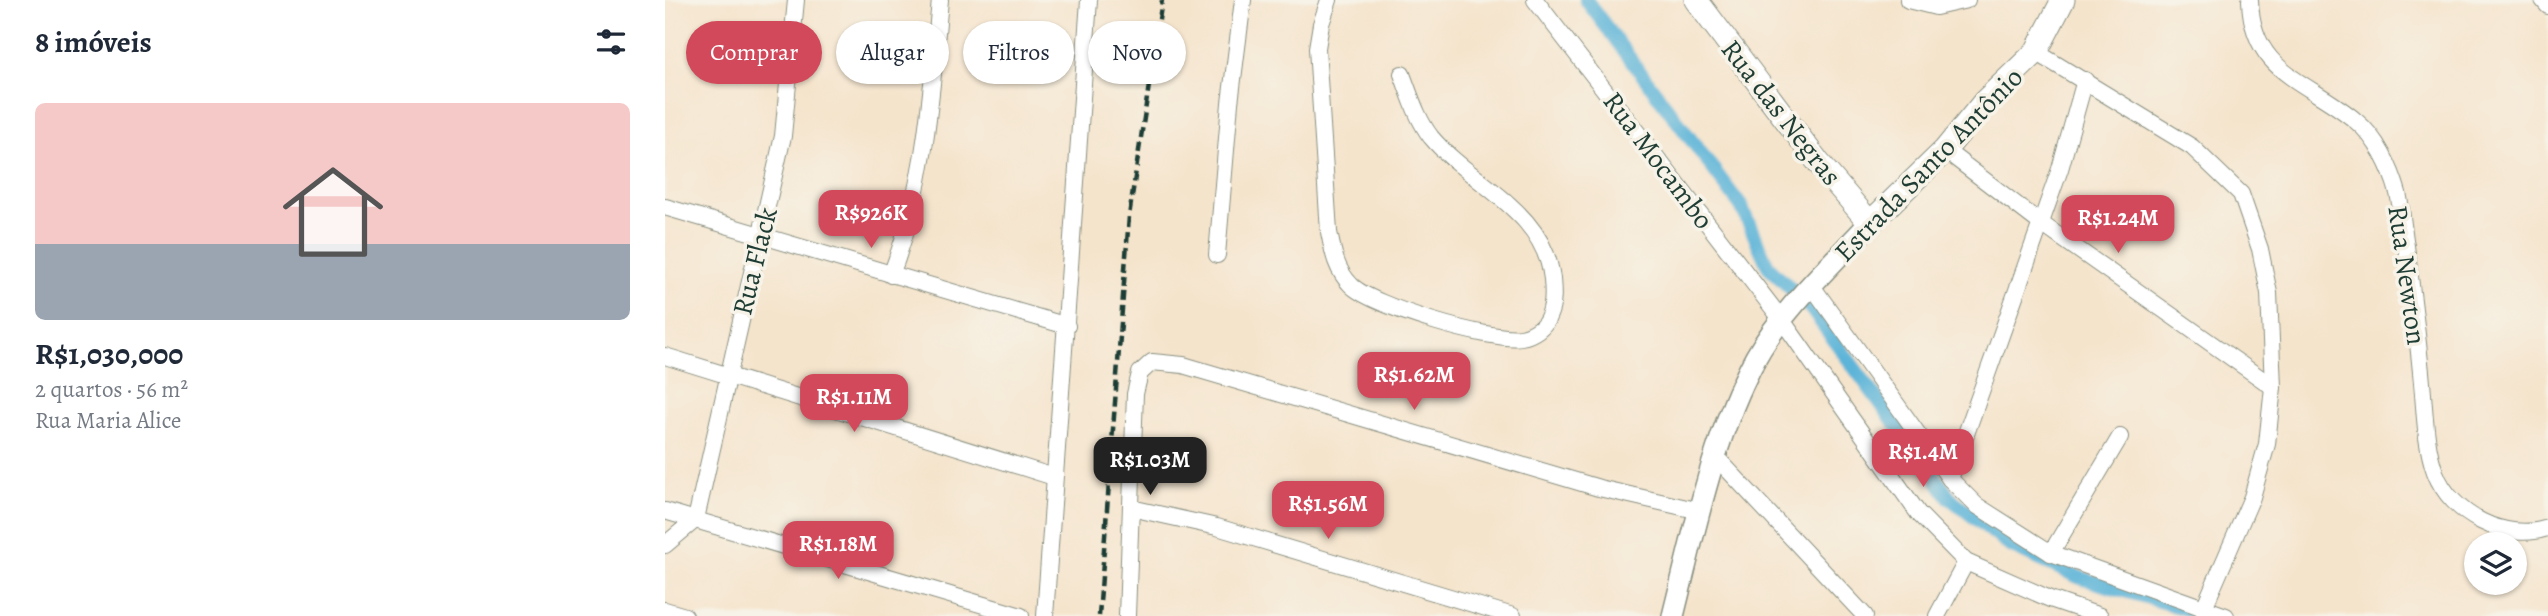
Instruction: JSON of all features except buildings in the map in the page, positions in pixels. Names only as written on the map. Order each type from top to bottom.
[{"type":"main road","name":"Rua das Negras","points":[[1696,0],[1818,162],[1870,223]]},
{"type":"main road","name":"Estrada Santo Antônio","points":[[1870,223],[1945,150],[1985,101],[2036,52],[2063,0]]},
{"type":"street","name":"Rua Flack","points":[[696,519],[783,136],[796,0]]},
{"type":"street","points":[[891,275],[913,210],[926,147],[940,0]]},
{"type":"street","points":[[1217,255],[1230,103],[1243,0]]},
{"type":"street","points":[[1329,0],[1317,48],[1329,232],[1335,260],[1343,275],[1365,297],[1396,309],[1482,333],[1519,338],[1529,335],[1544,324],[1552,304],[1551,266],[1545,250],[1538,237],[1505,200],[1432,138],[1418,114],[1402,74]]},
{"type":"street","name":"Rua Mocambo","points":[[1535,0],[1785,316],[1918,513],[1966,562]]},
{"type":"street","points":[[1908,0],[1936,7],[1968,0]]},
{"type":"street","name":"Rua Newton","points":[[2250,0],[2251,14],[2264,52],[2290,77],[2357,121],[2387,164],[2398,195],[2416,313],[2428,446],[2436,475],[2455,501],[2478,521],[2508,531],[2538,532],[2548,528]]},
{"type":"street","points":[[2543,0],[2548,6]]},
{"type":"street","points":[[1045,616],[1089,5]]},
{"type":"street","points":[[2036,52],[2192,147],[2241,194],[2260,249],[2269,293],[2273,387],[2267,444],[2252,497],[2203,610]]},
{"type":"street","points":[[1950,479],[2060,169],[2085,80]]},
{"type":"street","points":[[1945,150],[2039,222],[2273,387]]},
{"type":"street","points":[[665,207],[1066,327]]},
{"type":"street","name":"Estrada Santo Antônio","points":[[1673,616],[1700,511],[1732,407],[1756,357],[1785,316],[1870,223]]},
{"type":"street","points":[[1808,291],[1950,479],[1976,505],[2018,535],[2051,553],[2203,610],[2226,616]]},
{"type":"street","points":[[665,356],[1055,477]]},
{"type":"street","points":[[1127,616],[1135,394],[1140,373],[1152,362],[1184,365],[1599,488],[1700,511]]},
{"type":"street","points":[[2051,553],[2120,438]]},
{"type":"street","points":[[1716,457],[1865,616]]},
{"type":"street","points":[[1131,508],[1217,527],[1513,616]]},
{"type":"street","points":[[665,511],[1021,616]]},
{"type":"street","points":[[665,545],[696,519]]},
{"type":"street","points":[[1937,616],[1966,562],[2100,616]]},
{"type":"street","points":[[665,610],[685,616]]},
{"type":"waterway","points":[[1586,0],[1741,206],[1768,266],[1812,310],[1950,498],[2010,546],[2078,577],[2187,609]]},
{"type":"railway","points":[[1099,616],[1129,216],[1162,0]]}]
